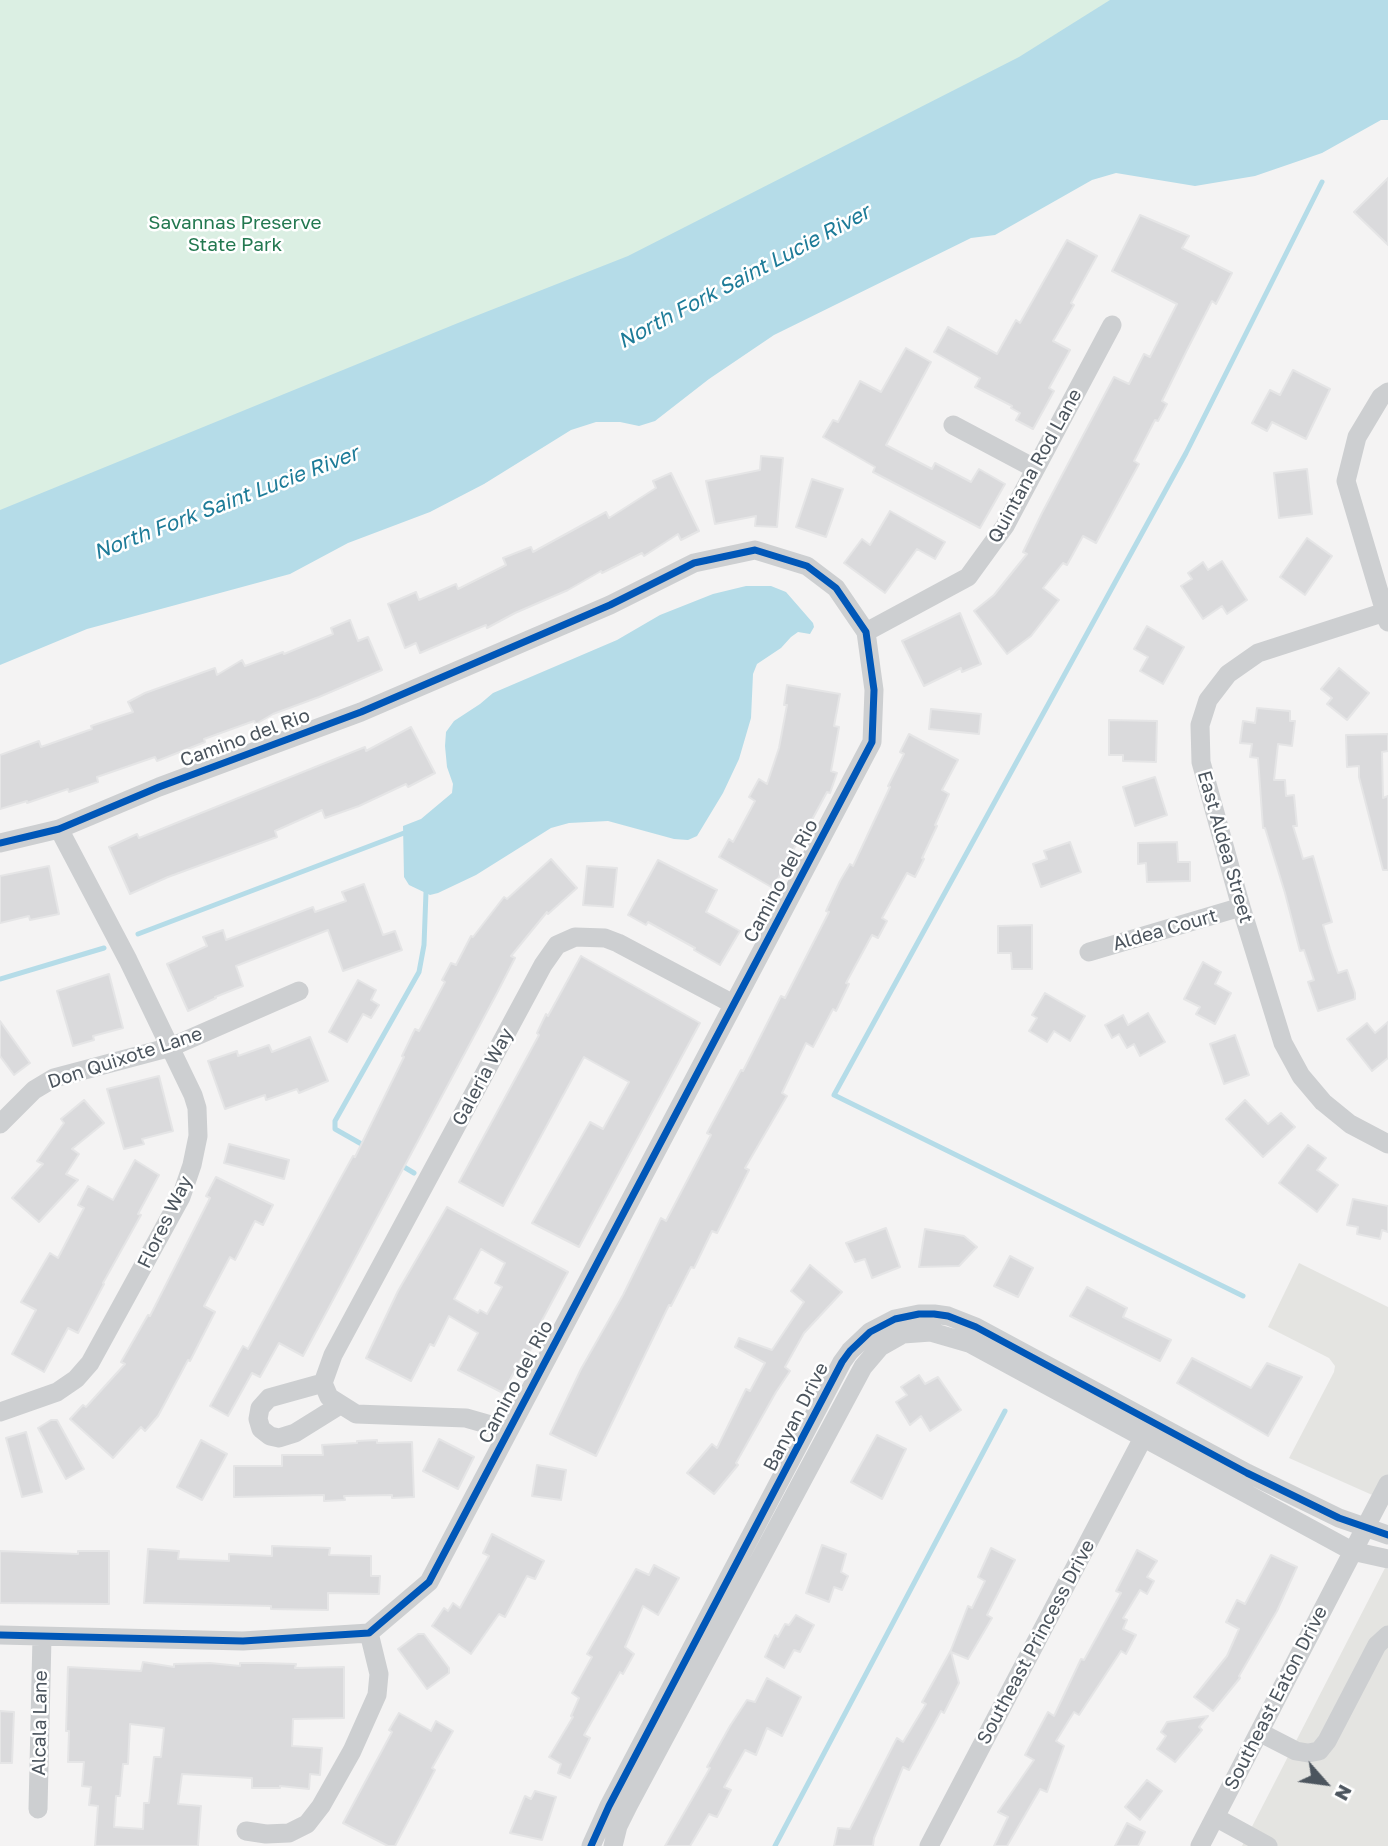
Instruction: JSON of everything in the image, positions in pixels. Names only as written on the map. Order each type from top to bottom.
[{"type":"street","name":"Quintana Rod Lane","points":[[866,632],[968,577],[1005,526],[1112,325]]},
{"type":"street","points":[[1387,615],[1346,481],[1357,437],[1381,397],[1388,392]]},
{"type":"street","points":[[953,425],[1034,468]]},
{"type":"street","name":"Camino del Rio","points":[[0,843],[59,829],[159,787],[361,712],[610,605],[694,563],[755,550],[807,566],[836,588],[866,632],[874,690],[872,742],[429,1582],[369,1633]]},
{"type":"street","name":"East Aldea Street","points":[[1387,615],[1258,653],[1228,674],[1208,701],[1199,725],[1201,762],[1241,907],[1283,1043],[1301,1076],[1323,1102],[1350,1124],[1388,1143]]},
{"type":"street","name":"Flores Way","points":[[0,1412],[68,1387],[83,1371],[97,1352],[181,1197],[196,1150],[198,1120],[193,1095],[59,829]]},
{"type":"street","name":"Aldea Court","points":[[1089,952],[1241,907]]},
{"type":"street","name":"Galeria Way","points":[[323,1383],[333,1355],[536,978],[557,945],[575,937],[605,938],[733,1004]]},
{"type":"street","name":"Don Quixote Lane","points":[[0,1124],[34,1090],[54,1077],[171,1047],[299,990]]},
{"type":"street","name":"Banyan Drive","points":[[595,1838],[860,1354],[903,1335],[931,1332],[969,1343],[1044,1374],[1339,1518],[1388,1535]]},
{"type":"street","name":"Banyan Drive","points":[[1044,1374],[1143,1438],[1352,1551],[1388,1559]]},
{"type":"street","points":[[340,1405],[295,1433],[279,1438],[270,1436],[261,1429],[258,1419],[260,1408],[269,1398],[323,1383],[329,1397],[356,1414],[466,1418],[508,1430]]},
{"type":"street","name":"Southeast Princess Drive","points":[[929,1846],[1143,1438]]},
{"type":"street","name":"Southeast Eaton Drive","points":[[1200,1846],[1388,1484]]},
{"type":"street","name":"Banyan Drive","points":[[612,1846],[618,1826],[741,1575]]},
{"type":"street","points":[[0,1635],[243,1641],[369,1633],[379,1674],[377,1695],[352,1751],[321,1806],[307,1824],[289,1833],[246,1831]]},
{"type":"street","points":[[1259,1732],[1296,1751],[1319,1751],[1327,1741],[1377,1645],[1388,1635]]},
{"type":"street","name":"Alcala Lane","points":[[38,1809],[42,1637]]},
{"type":"street","points":[[1215,1816],[1268,1846]]},
{"type":"street","points":[[595,1838],[618,1826]]},
{"type":"shaded area","points":[[1299,1263],[1388,1307],[1388,1502],[1289,1458],[1335,1366],[1329,1358],[1268,1327]]},
{"type":"shaded area","points":[[1385,1568],[1388,1569],[1388,1846],[1242,1846]]},
{"type":"green space","name":"Savannas Preserve State Park","points":[[0,0],[1245,0],[0,583]]},
{"type":"water","name":"North Fork Saint Lucie River","points":[[1110,0],[1388,0],[1388,120],[1381,120],[1322,153],[1255,176],[1195,186],[1116,173],[1092,180],[995,235],[971,238],[774,335],[709,379],[655,421],[639,426],[620,422],[596,422],[571,430],[484,484],[430,512],[348,543],[290,574],[87,629],[0,665],[0,510],[628,256],[1019,57]]},
{"type":"water","points":[[746,586],[771,586],[786,592],[814,627],[810,634],[798,632],[781,648],[757,664],[753,674],[751,718],[739,759],[723,793],[697,836],[688,840],[674,839],[608,821],[569,823],[551,828],[476,875],[438,893],[430,895],[409,885],[404,877],[403,826],[421,819],[452,793],[453,784],[447,767],[445,746],[446,732],[454,721],[493,693],[617,640],[660,615],[713,594]]},
{"type":"building","points":[[1388,178],[1388,245],[1354,212]]},
{"type":"building","points":[[1140,215],[1189,236],[1182,248],[1232,273],[1216,304],[1212,301],[1187,350],[1162,401],[1167,404],[1158,421],[1155,420],[1134,461],[1139,464],[1096,543],[1083,536],[1067,565],[1063,563],[1043,588],[1059,600],[1031,636],[1007,654],[974,611],[994,595],[1027,554],[1023,552],[1042,513],[1114,377],[1129,384],[1144,354],[1150,357],[1177,304],[1112,271]]},
{"type":"building","points":[[1067,240],[1097,256],[1071,303],[1074,305],[1053,341],[1070,350],[1049,388],[1054,391],[1033,429],[1016,420],[1020,413],[1011,408],[1012,406],[975,387],[980,378],[934,352],[948,327],[997,354],[1016,320],[1020,323]]},
{"type":"building","points":[[906,348],[931,362],[886,445],[932,469],[935,463],[971,482],[979,469],[1005,484],[980,528],[873,472],[875,467],[823,437],[833,420],[838,422],[860,381],[881,392]]},
{"type":"building","points":[[1293,370],[1330,389],[1306,439],[1272,422],[1267,431],[1252,423],[1270,390],[1280,395]]},
{"type":"building","points":[[761,456],[783,458],[777,527],[755,526],[756,516],[715,524],[706,481],[760,470]]},
{"type":"building","points":[[1307,469],[1312,514],[1279,518],[1274,473]]},
{"type":"building","points":[[671,473],[699,531],[681,540],[678,534],[644,556],[642,553],[602,573],[601,571],[568,590],[487,628],[486,625],[420,653],[416,643],[405,648],[388,604],[416,592],[419,600],[456,584],[458,589],[506,565],[503,558],[531,547],[533,552],[606,512],[609,518],[656,488],[653,481]]},
{"type":"building","points":[[812,479],[843,489],[826,537],[796,527]]},
{"type":"building","points":[[890,511],[945,542],[935,559],[917,549],[885,593],[844,563],[862,539],[870,545]]},
{"type":"building","points":[[1307,538],[1332,556],[1305,595],[1280,577]]},
{"type":"building","points":[[1222,561],[1247,600],[1227,614],[1222,606],[1203,619],[1181,586],[1192,579],[1188,573],[1203,562],[1208,570]]},
{"type":"building","points":[[960,613],[981,664],[962,672],[961,668],[924,686],[902,641]]},
{"type":"building","points":[[350,620],[358,641],[368,637],[382,670],[273,714],[256,724],[254,721],[204,739],[205,742],[157,761],[155,757],[97,777],[98,782],[69,792],[68,789],[0,809],[0,755],[39,741],[41,747],[92,729],[91,726],[133,712],[128,702],[145,693],[215,668],[217,675],[242,660],[245,666],[283,652],[284,654],[333,634],[331,628]]},
{"type":"building","points":[[1147,626],[1184,647],[1163,684],[1140,671],[1148,657],[1134,649]]},
{"type":"building","points":[[1339,668],[1369,693],[1347,720],[1327,704],[1332,698],[1321,689]]},
{"type":"building","points":[[787,685],[840,694],[834,726],[839,727],[831,771],[837,773],[830,793],[827,792],[807,829],[805,828],[773,888],[719,857],[729,839],[733,842],[755,801],[749,797],[759,779],[767,784],[779,748],[787,705],[784,705]]},
{"type":"building","points":[[1257,708],[1290,711],[1290,721],[1295,721],[1292,746],[1278,744],[1274,780],[1285,780],[1286,796],[1294,795],[1297,826],[1293,826],[1303,859],[1313,856],[1332,922],[1323,925],[1330,949],[1338,973],[1347,970],[1355,993],[1355,999],[1318,1011],[1308,982],[1314,980],[1304,950],[1300,951],[1285,893],[1263,828],[1258,758],[1250,757],[1252,744],[1240,743],[1243,721],[1255,723]]},
{"type":"building","points":[[931,709],[981,714],[979,734],[929,729]]},
{"type":"building","points":[[1109,720],[1157,721],[1156,762],[1123,761],[1123,755],[1109,755]]},
{"type":"building","points":[[411,727],[435,773],[408,787],[406,784],[325,818],[322,810],[275,831],[277,837],[168,877],[130,894],[109,847],[137,834],[139,838],[365,747],[366,751]]},
{"type":"building","points":[[909,734],[958,760],[942,790],[949,794],[922,858],[924,859],[915,877],[907,873],[882,918],[887,921],[878,938],[872,935],[846,983],[849,984],[836,1011],[833,1009],[813,1047],[806,1043],[782,1093],[787,1096],[745,1168],[749,1170],[717,1233],[712,1231],[694,1268],[691,1267],[671,1306],[669,1305],[596,1456],[550,1434],[581,1369],[623,1295],[661,1218],[666,1221],[711,1135],[707,1133],[741,1070],[743,1071],[781,996],[785,998],[829,912],[826,911],[840,881],[850,864],[853,866],[904,754],[900,752]]},
{"type":"building","points":[[1388,734],[1388,751],[1382,752],[1383,798],[1388,796],[1388,870],[1383,870],[1359,777],[1359,766],[1347,767],[1346,735]]},
{"type":"building","points":[[1155,777],[1167,815],[1135,826],[1123,787]]},
{"type":"building","points":[[1070,842],[1081,872],[1041,887],[1033,864],[1047,859],[1044,851]]},
{"type":"building","points":[[1177,842],[1178,862],[1190,862],[1190,881],[1147,882],[1146,863],[1138,864],[1138,843]]},
{"type":"building","points":[[551,859],[577,888],[548,914],[547,912],[511,956],[515,958],[497,993],[303,1356],[279,1343],[260,1377],[252,1373],[228,1416],[210,1406],[243,1346],[248,1349],[353,1156],[355,1157],[415,1029],[419,1031],[445,982],[442,980],[451,963],[456,965],[471,936],[473,937],[504,897],[507,899]]},
{"type":"building","points":[[658,860],[717,890],[706,912],[740,931],[720,965],[648,922],[646,925],[628,915]]},
{"type":"building","points":[[49,866],[59,914],[30,920],[29,916],[0,923],[0,876]]},
{"type":"building","points":[[587,866],[617,868],[613,907],[583,905]]},
{"type":"building","points":[[364,884],[383,935],[395,931],[402,950],[343,971],[328,930],[236,966],[243,986],[188,1011],[167,964],[207,946],[203,937],[223,930],[226,940],[313,907],[315,912],[346,901],[342,892]]},
{"type":"building","points":[[1032,925],[1032,969],[1012,969],[1011,953],[998,953],[998,926]]},
{"type":"building","points":[[581,956],[700,1023],[579,1247],[532,1223],[590,1122],[603,1129],[629,1082],[584,1057],[503,1206],[459,1182],[539,1035],[537,1033],[546,1014],[548,1016]]},
{"type":"building","points":[[1203,962],[1221,972],[1215,984],[1231,993],[1215,1024],[1196,1014],[1200,1007],[1184,999]]},
{"type":"building","points":[[109,974],[123,1028],[93,1036],[94,1040],[73,1046],[57,991]]},
{"type":"building","points":[[358,980],[376,990],[371,1000],[379,1005],[371,1018],[363,1014],[347,1042],[329,1032]]},
{"type":"building","points":[[1045,993],[1085,1016],[1070,1041],[1054,1031],[1047,1042],[1029,1031],[1037,1018],[1032,1015]]},
{"type":"building","points":[[1148,1013],[1165,1042],[1140,1056],[1134,1044],[1127,1048],[1119,1034],[1112,1038],[1105,1025],[1123,1015],[1128,1025]]},
{"type":"building","points":[[0,1021],[30,1063],[14,1075],[0,1056]]},
{"type":"building","points":[[1388,1022],[1388,1058],[1372,1071],[1347,1039],[1367,1023],[1375,1033]]},
{"type":"building","points":[[1235,1035],[1249,1075],[1224,1084],[1210,1044]]},
{"type":"building","points":[[310,1037],[328,1081],[299,1093],[297,1089],[266,1100],[265,1095],[225,1109],[208,1061],[237,1051],[238,1056],[269,1045],[272,1052]]},
{"type":"building","points":[[159,1076],[173,1131],[142,1139],[144,1144],[124,1149],[107,1089]]},
{"type":"building","points":[[84,1100],[104,1123],[72,1149],[79,1154],[66,1174],[78,1180],[39,1222],[12,1198],[43,1164],[37,1161],[64,1123],[61,1119]]},
{"type":"building","points":[[1245,1100],[1268,1124],[1281,1113],[1295,1127],[1263,1157],[1226,1119]]},
{"type":"building","points":[[229,1144],[289,1160],[284,1179],[224,1163]]},
{"type":"building","points":[[1308,1145],[1326,1158],[1317,1170],[1338,1185],[1317,1212],[1279,1183]]},
{"type":"building","points":[[135,1160],[159,1175],[138,1214],[141,1215],[78,1333],[68,1328],[44,1372],[12,1354],[36,1310],[21,1302],[50,1253],[58,1258],[84,1208],[78,1205],[88,1186],[113,1200]]},
{"type":"building","points":[[216,1177],[273,1205],[263,1225],[255,1221],[235,1260],[230,1257],[204,1306],[215,1312],[158,1416],[145,1431],[141,1427],[113,1458],[70,1419],[83,1405],[86,1407],[125,1364],[121,1362],[148,1315],[150,1316],[210,1198],[206,1196]]},
{"type":"building","points":[[1353,1199],[1388,1206],[1388,1232],[1382,1230],[1380,1239],[1357,1234],[1358,1227],[1347,1225]]},
{"type":"building","points":[[447,1207],[568,1272],[532,1339],[536,1341],[525,1359],[522,1357],[503,1393],[458,1370],[478,1333],[449,1316],[434,1346],[430,1344],[411,1381],[366,1358],[398,1291]],"holes":[[[481,1249],[505,1263],[495,1283],[502,1287],[487,1314],[480,1310],[478,1313],[454,1299]]]},
{"type":"building","points":[[886,1228],[900,1267],[872,1278],[865,1259],[855,1262],[846,1243]]},
{"type":"building","points":[[925,1229],[964,1236],[977,1247],[959,1266],[919,1267]]},
{"type":"building","points":[[1010,1256],[1033,1268],[1018,1297],[994,1286]]},
{"type":"building","points":[[810,1265],[842,1292],[804,1333],[785,1367],[790,1371],[736,1463],[738,1465],[714,1494],[687,1473],[712,1444],[717,1448],[746,1389],[750,1391],[765,1363],[735,1347],[739,1338],[772,1350],[804,1302],[791,1291]]},
{"type":"building","points":[[1087,1287],[1127,1308],[1123,1317],[1171,1340],[1160,1361],[1070,1316]]},
{"type":"building","points":[[1192,1358],[1251,1388],[1267,1363],[1302,1377],[1268,1436],[1177,1383]]},
{"type":"building","points":[[919,1375],[925,1384],[938,1377],[961,1410],[930,1431],[921,1416],[910,1425],[896,1402],[907,1395],[901,1387]]},
{"type":"building","points":[[51,1420],[57,1420],[84,1469],[66,1479],[38,1428]]},
{"type":"building","points":[[26,1432],[42,1492],[22,1497],[6,1438]]},
{"type":"building","points":[[877,1435],[906,1449],[882,1499],[851,1482]]},
{"type":"building","points":[[439,1439],[474,1457],[458,1489],[423,1471]]},
{"type":"building","points":[[201,1440],[227,1454],[202,1500],[177,1487]]},
{"type":"building","points":[[377,1440],[377,1443],[412,1442],[414,1497],[344,1496],[345,1500],[324,1501],[324,1495],[234,1497],[234,1466],[282,1466],[282,1455],[323,1455],[322,1445]]},
{"type":"building","points":[[537,1465],[566,1470],[561,1500],[532,1496]]},
{"type":"building","points":[[492,1534],[544,1561],[535,1579],[527,1576],[505,1617],[499,1614],[471,1654],[432,1626],[444,1608],[448,1611],[453,1603],[460,1608],[489,1556],[483,1553]]},
{"type":"building","points":[[822,1545],[846,1554],[841,1572],[848,1576],[842,1590],[834,1587],[829,1602],[806,1593]]},
{"type":"building","points":[[272,1546],[330,1548],[329,1555],[371,1556],[371,1576],[380,1576],[379,1594],[328,1593],[328,1610],[144,1603],[148,1549],[179,1551],[178,1559],[229,1561],[229,1554],[272,1556]]},
{"type":"building","points":[[991,1548],[1015,1560],[987,1615],[992,1618],[968,1659],[951,1652],[959,1683],[944,1713],[941,1711],[909,1770],[903,1767],[873,1846],[834,1846],[838,1828],[850,1829],[897,1738],[903,1742],[926,1704],[922,1702],[951,1650],[968,1606],[972,1608],[985,1581],[978,1577]]},
{"type":"building","points":[[1137,1550],[1157,1561],[1147,1577],[1154,1581],[1147,1594],[1140,1590],[1123,1618],[1127,1620],[1123,1629],[1136,1635],[1126,1654],[1121,1651],[1079,1715],[1074,1712],[1056,1741],[1064,1746],[1047,1792],[1040,1789],[1007,1846],[994,1846],[1008,1817],[998,1812],[1034,1760],[1025,1755],[1048,1712],[1054,1716],[1081,1659],[1084,1660],[1121,1593],[1116,1591]]},
{"type":"building","points":[[0,1551],[78,1554],[78,1551],[109,1551],[109,1604],[0,1603]]},
{"type":"building","points":[[1271,1555],[1297,1567],[1277,1611],[1240,1678],[1213,1711],[1194,1697],[1227,1656],[1239,1629],[1226,1622],[1237,1600],[1245,1604]]},
{"type":"building","points":[[654,1565],[679,1578],[658,1615],[643,1606],[625,1647],[634,1654],[623,1674],[620,1672],[584,1735],[590,1738],[570,1778],[558,1773],[561,1764],[549,1757],[573,1717],[571,1716],[579,1698],[572,1693],[592,1657],[587,1654],[636,1569],[649,1575]]},
{"type":"building","points":[[796,1615],[814,1625],[800,1652],[794,1650],[784,1668],[765,1657],[775,1635],[778,1637],[785,1624],[789,1625]]},
{"type":"building","points":[[418,1634],[424,1634],[449,1668],[449,1673],[427,1689],[398,1649]]},
{"type":"building","points":[[143,1662],[174,1667],[174,1664],[240,1666],[240,1663],[262,1663],[296,1664],[295,1668],[344,1667],[344,1718],[293,1719],[292,1746],[322,1748],[320,1775],[310,1774],[309,1789],[280,1786],[252,1788],[252,1778],[182,1774],[178,1804],[201,1806],[198,1846],[95,1846],[98,1806],[89,1805],[91,1787],[82,1786],[84,1762],[68,1762],[68,1667],[141,1671]],"holes":[[[130,1724],[164,1728],[161,1757],[154,1757],[149,1803],[144,1803],[143,1829],[114,1827],[116,1796],[120,1796],[123,1764],[128,1764]]]},
{"type":"building","points":[[767,1678],[801,1697],[782,1736],[767,1728],[756,1755],[745,1750],[724,1787],[731,1790],[717,1817],[709,1814],[690,1846],[665,1846],[710,1768],[707,1767],[730,1726],[747,1700],[755,1702]]},
{"type":"building","points":[[0,1711],[14,1712],[12,1763],[0,1763]]},
{"type":"building","points":[[399,1713],[431,1731],[436,1721],[453,1731],[395,1846],[388,1846],[343,1823],[392,1732],[389,1730]]},
{"type":"building","points":[[1208,1716],[1199,1727],[1202,1730],[1175,1762],[1157,1749],[1166,1736],[1161,1732],[1167,1722]]},
{"type":"building","points":[[1147,1780],[1162,1791],[1140,1820],[1125,1807]]},
{"type":"building","points":[[535,1791],[556,1797],[542,1840],[510,1833],[525,1796],[531,1799]]},
{"type":"building","points":[[1127,1823],[1145,1832],[1138,1846],[1115,1846]]},
{"type":"waterway","points":[[1243,1296],[834,1095],[1186,453],[1322,182]]},
{"type":"waterway","points":[[138,934],[404,833]]},
{"type":"waterway","points":[[365,1146],[335,1129],[335,1121],[419,972],[424,945],[426,892]]},
{"type":"waterway","points":[[0,979],[104,948]]},
{"type":"waterway","points":[[399,1164],[414,1173]]},
{"type":"waterway","points":[[775,1846],[1005,1411]]},
{"type":"cycle path","points":[[0,843],[59,829],[159,787],[361,712],[610,605],[694,563],[755,550],[807,566],[836,588],[866,632],[874,690],[872,742],[429,1582],[369,1633],[243,1641],[0,1635]]},
{"type":"cycle path","points":[[591,1846],[609,1806],[842,1362],[870,1332],[895,1319],[934,1314],[948,1316],[976,1327],[1247,1473],[1339,1518],[1388,1535]]}]
